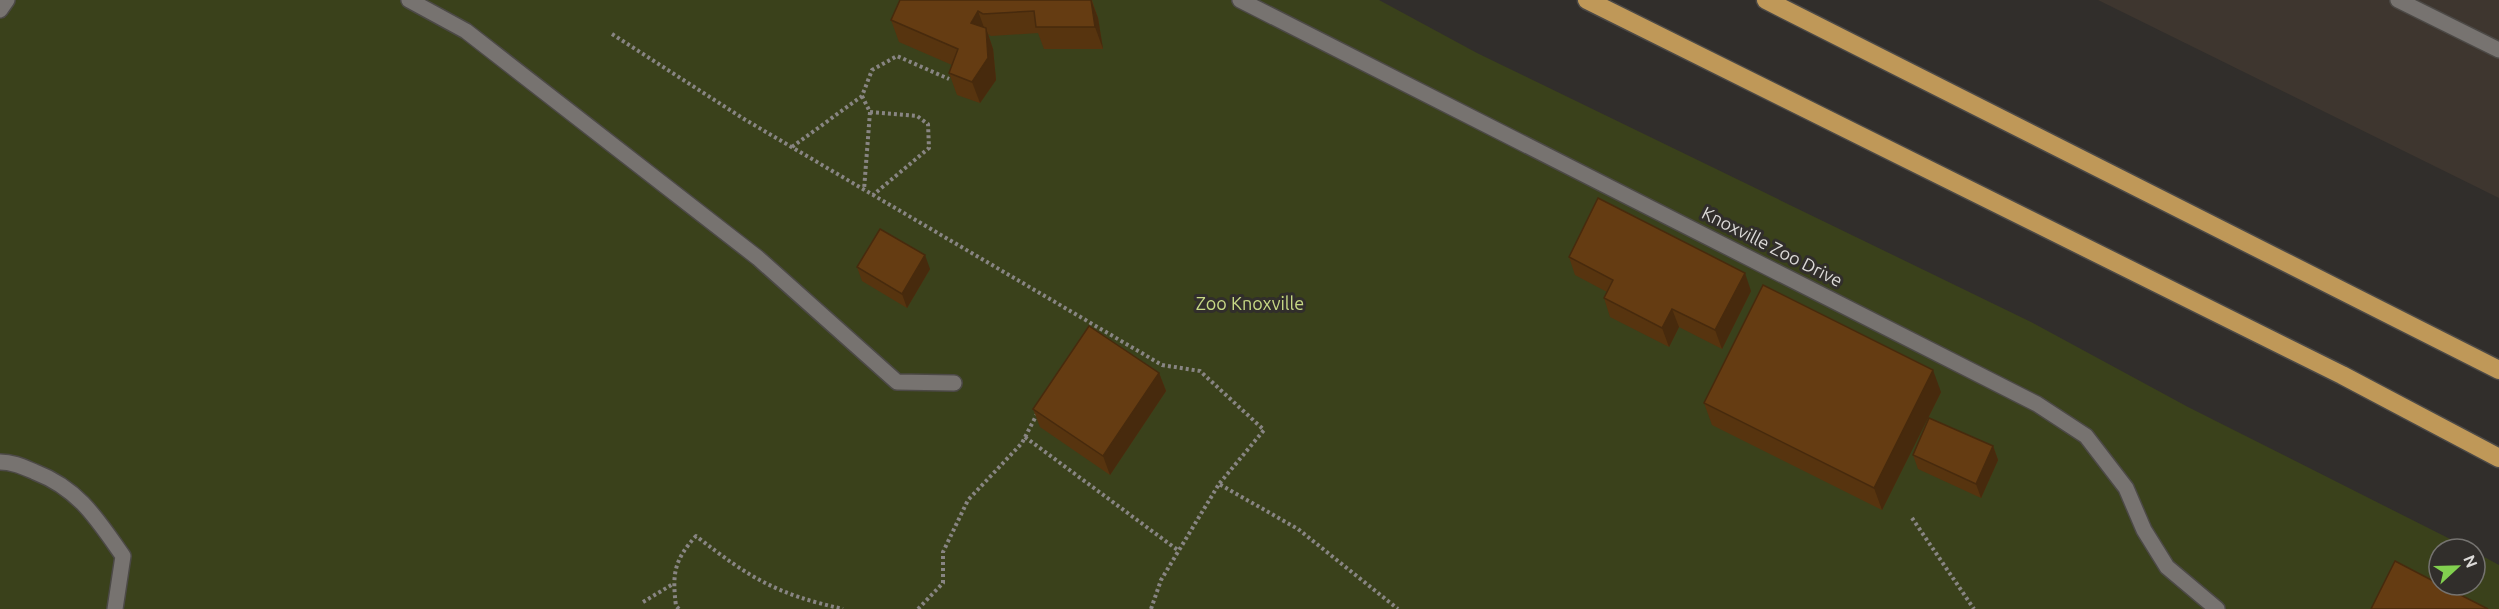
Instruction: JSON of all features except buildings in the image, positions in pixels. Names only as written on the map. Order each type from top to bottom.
[{"type":"highway","points":[[1587,0],[2342,375],[2499,458]]},
{"type":"highway","points":[[1766,0],[2499,370]]},
{"type":"street","points":[[0,10],[7,0]]},
{"type":"street","points":[[409,0],[466,31],[758,258],[897,382],[954,383]]},
{"type":"street","name":"Knoxville Zoo Drive","points":[[1240,0],[2037,404],[2086,436],[2126,488],[2144,530],[2167,567],[2217,609]]},
{"type":"street","points":[[2398,0],[2499,50]]},
{"type":"street","points":[[0,462],[11,462],[59,481],[90,508],[123,556],[115,609]]},
{"type":"path","points":[[612,34],[792,147],[1162,365],[1200,371],[1264,430],[1219,484],[1161,580],[1151,609]]},
{"type":"path","points":[[792,147],[862,96],[872,70],[897,56],[950,79]]},
{"type":"path","points":[[862,96],[870,112],[864,190]]},
{"type":"path","points":[[870,112],[917,116],[928,124],[929,148],[873,195]]},
{"type":"path","points":[[918,609],[943,583],[943,552],[968,500],[1025,437],[1038,413]]},
{"type":"path","points":[[1025,437],[1179,551]]},
{"type":"path","points":[[1219,484],[1298,529],[1398,609]]},
{"type":"path","points":[[1912,518],[1974,609]]},
{"type":"path","points":[[679,609],[676,606],[672,579],[682,552],[696,536],[739,570],[768,586],[807,601],[843,609]]},
{"type":"path","points":[[643,602],[673,584]]},
{"type":"shaded area","points":[[2098,0],[2499,0],[2499,198]]},
{"type":"green space","name":"Zoo Knoxville","points":[[0,0],[1379,0],[1477,53],[2031,322],[2188,407],[2446,537],[2427,537],[2427,597],[2487,597],[2487,558],[2499,565],[2499,609],[0,609]]}]
